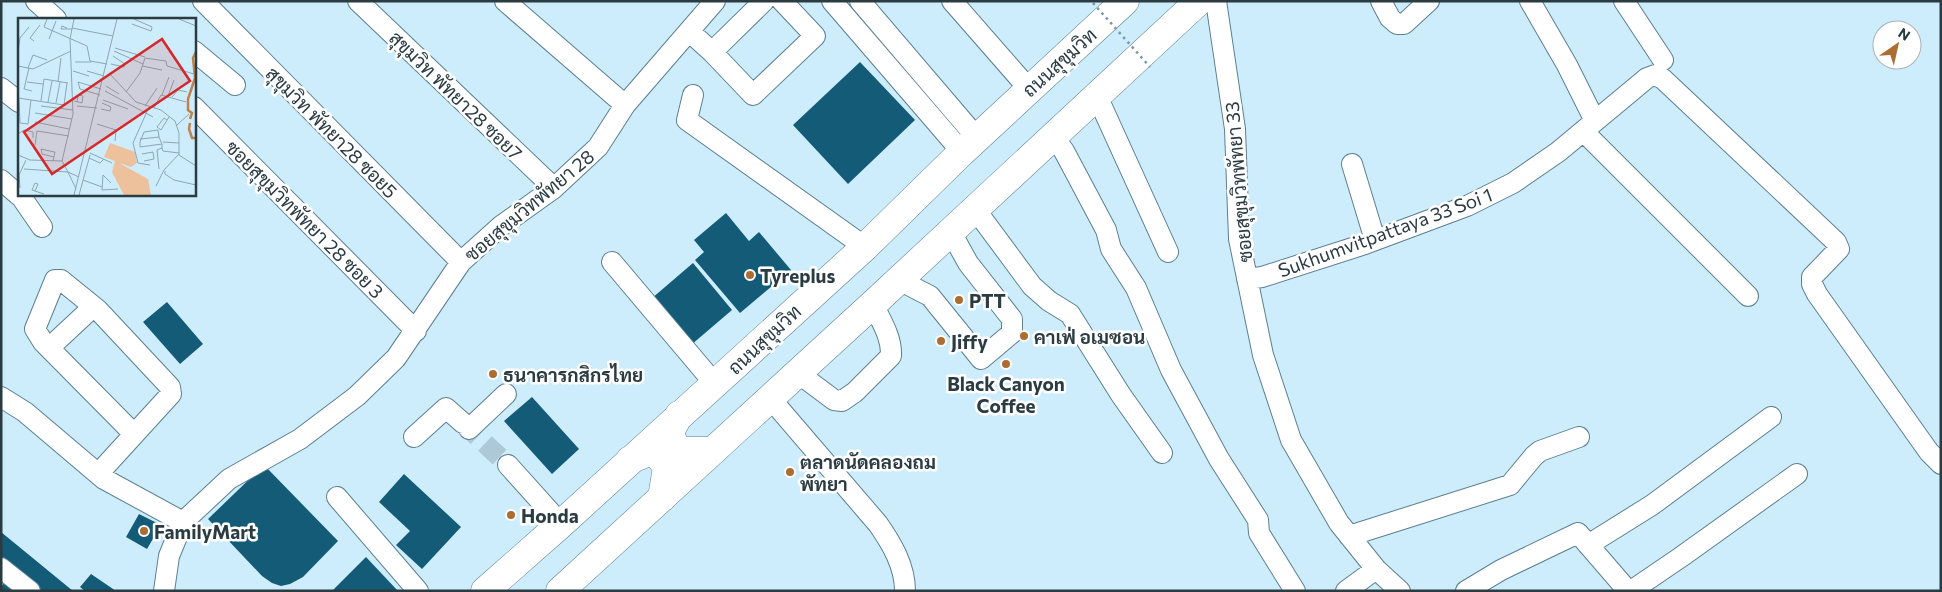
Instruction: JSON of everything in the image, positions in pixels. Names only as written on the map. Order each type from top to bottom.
[{"type":"highway","name":"ถนนสุขุมวิท","points":[[485,591],[865,247],[969,145],[1125,1]]},
{"type":"highway","points":[[560,591],[1199,1]]},
{"type":"highway","points":[[680,414],[670,432],[677,448],[684,451],[713,451]]},
{"type":"highway","points":[[630,460],[647,452],[655,453],[661,458],[667,467],[662,498]]},
{"type":"street","points":[[36,1],[55,18]]},
{"type":"street","name":"สุขุมวิท พัทยา28 ซอย5","points":[[203,1],[460,262]]},
{"type":"street","name":"สุขุมวิท พัทยา28 ซอย7","points":[[358,1],[554,188]]},
{"type":"street","points":[[505,1],[625,105]]},
{"type":"street","name":"ซอยสุขุมวิทพัทยา 28","points":[[164,591],[169,556],[183,522],[229,479],[300,439],[357,396],[396,358],[416,331],[460,262],[501,226],[554,188],[598,147],[625,105],[715,1]]},
{"type":"street","points":[[712,52],[764,1]]},
{"type":"street","points":[[690,32],[753,95],[814,36],[782,1]]},
{"type":"street","points":[[832,1],[969,145]]},
{"type":"street","points":[[860,1],[969,145]]},
{"type":"street","points":[[952,1],[1029,89]]},
{"type":"street","name":"ซอยสุขุมวิทพัทยา 33","points":[[1216,1],[1235,129],[1239,239],[1263,355],[1291,440],[1339,523],[1376,569],[1400,591]]},
{"type":"street","points":[[1381,1],[1390,18],[1397,24],[1404,24],[1429,1]]},
{"type":"street","points":[[1530,1],[1567,65],[1589,126],[1748,296]]},
{"type":"street","points":[[1624,1],[1663,60]]},
{"type":"street","points":[[195,52],[235,85]]},
{"type":"street","name":"Sukhumvitpattaya 33 Soi 1","points":[[1248,280],[1375,240],[1466,206],[1513,183],[1558,152],[1647,78],[1655,75],[1663,79],[1836,242],[1838,249],[1812,277],[1812,284],[1817,294],[1925,446],[1941,464]]},
{"type":"street","points":[[1,88],[18,101]]},
{"type":"street","points":[[693,95],[687,120],[865,247]]},
{"type":"street","points":[[1097,96],[1168,252]]},
{"type":"street","name":"ซอยสุขุมวิทพัทยา 28 ซอย 3","points":[[195,108],[416,331]]},
{"type":"street","points":[[1053,136],[1064,151],[1106,230],[1111,249],[1136,288],[1171,370],[1219,459],[1258,520],[1260,532],[1295,591]]},
{"type":"street","points":[[1352,164],[1375,240]]},
{"type":"street","points":[[1,180],[18,191]]},
{"type":"street","points":[[25,196],[42,227]]},
{"type":"street","points":[[974,209],[1032,286],[1049,301],[1070,314],[1121,394],[1162,453]]},
{"type":"street","points":[[899,280],[930,296],[981,359],[1012,333],[1012,319],[968,263],[951,232]]},
{"type":"street","points":[[612,262],[715,384]]},
{"type":"street","points":[[98,474],[171,394],[170,387],[93,307],[61,280],[55,280],[35,329],[43,342],[134,434]]},
{"type":"street","points":[[798,373],[834,400],[842,401],[855,392],[891,356],[890,337],[873,304]]},
{"type":"street","points":[[50,348],[93,307]]},
{"type":"street","points":[[414,437],[446,408],[466,426],[506,394]]},
{"type":"street","points":[[1,397],[25,412],[104,479],[183,522]]},
{"type":"street","points":[[770,398],[878,524],[891,543],[901,566],[905,581],[905,591]]},
{"type":"street","points":[[1588,545],[1652,505],[1771,417]]},
{"type":"street","points":[[1350,536],[1510,485],[1540,451],[1579,437]]},
{"type":"street","points":[[508,465],[561,524]]},
{"type":"street","points":[[1466,591],[1501,570],[1578,533],[1630,591],[1797,474]]},
{"type":"street","points":[[337,497],[418,591]]},
{"type":"street","points":[[1,568],[30,591]]},
{"type":"street","points":[[1346,591],[1376,569]]},
{"type":"path","points":[[1093,3],[1150,67]]},
{"type":"building","points":[[860,62],[915,120],[848,184],[793,125]]},
{"type":"building","points":[[726,213],[749,241],[759,232],[791,270],[740,313],[695,260],[704,252],[694,240]]},
{"type":"building","points":[[693,263],[732,310],[691,345],[651,299]]},
{"type":"building","points":[[167,302],[203,344],[180,364],[143,322]]},
{"type":"building","points":[[532,397],[579,449],[552,474],[504,421]]},
{"type":"building","points":[[264,465],[338,541],[303,577],[290,584],[281,586],[272,583],[262,576],[208,519]]},
{"type":"building","points":[[404,474],[461,527],[422,569],[396,545],[410,531],[379,502]]},
{"type":"building","name":"FamilyMart","points":[[139,514],[161,525],[147,549],[126,537]]},
{"type":"building","points":[[1,532],[73,591],[38,591],[1,561]]},
{"type":"building","points":[[366,557],[398,591],[334,591],[333,590]]},
{"type":"building","points":[[91,574],[116,591],[85,591],[80,587]]},
{"type":"building","points":[[4,583],[13,591],[1,591]]},
{"type":"tunnel","points":[[463,423],[508,465]]},
{"type":"place","name":"Tyreplus","points":[[750,275]]},
{"type":"place","name":"PTT","points":[[959,300]]},
{"type":"place","name":"คาเฟ่ อเมซอน","points":[[1024,336]]},
{"type":"place","name":"Jiffy","points":[[941,341]]},
{"type":"place","name":"Black Canyon Coffee","points":[[1006,364]]},
{"type":"place","name":"ธนาคารกสิกรไทย","points":[[493,374]]},
{"type":"place","name":"ตลาดนัดคลองถม พัทยา","points":[[790,472]]},
{"type":"place","name":"Honda","points":[[511,515]]},
{"type":"place","name":"FamilyMart","points":[[144,531]]}]
